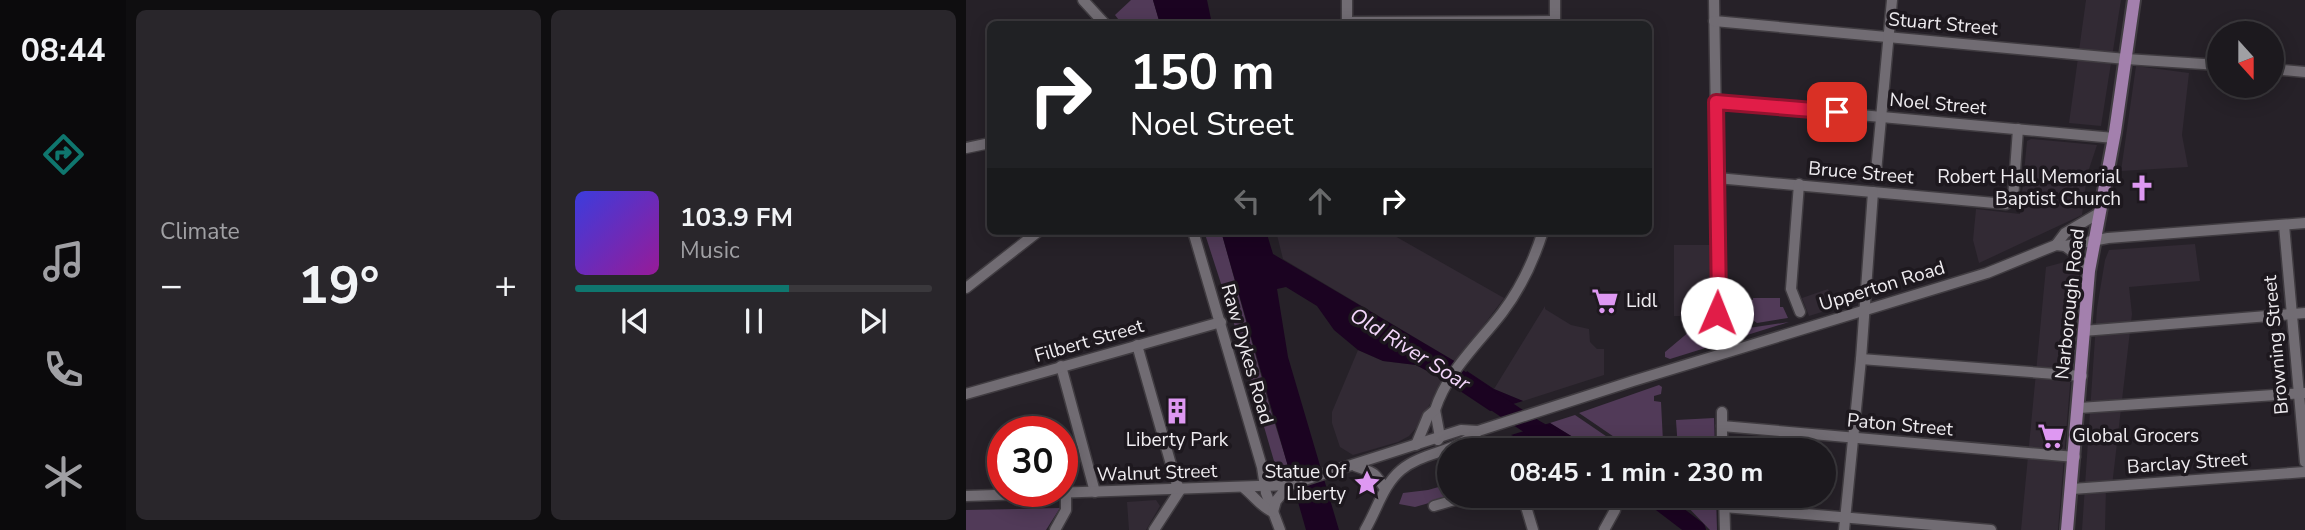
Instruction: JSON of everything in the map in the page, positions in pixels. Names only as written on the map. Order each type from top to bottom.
[{"type":"main road","name":"Narborough Road","points":[[2067,530],[2089,271],[2114,138],[2134,0]]},
{"type":"street","points":[[1083,0],[1102,21]]},
{"type":"street","points":[[1347,0],[1347,21]]},
{"type":"street","points":[[1555,0],[1555,21]]},
{"type":"street","points":[[1714,0],[1717,313]]},
{"type":"street","points":[[1876,172],[1892,0]]},
{"type":"street","name":"Stuart Street","points":[[1714,21],[2207,64]]},
{"type":"street","points":[[2284,70],[2305,72]]},
{"type":"street","name":"Noel Street","points":[[1716,102],[2114,138]]},
{"type":"street","name":"Bruce Street","points":[[1717,178],[2010,203],[2013,199],[2018,129]]},
{"type":"street","points":[[966,148],[987,144]]},
{"type":"street","points":[[1799,184],[1791,289],[1800,312]]},
{"type":"street","points":[[1844,530],[1861,359],[1873,192]]},
{"type":"street","points":[[2089,271],[2081,260],[2061,245],[2065,233],[2099,213]]},
{"type":"street","name":"Upperton Road","points":[[1265,487],[1291,485],[1461,430],[1478,431],[1987,273],[2061,245],[2305,223]]},
{"type":"street","name":"Browning Street","points":[[2284,225],[2301,393],[2305,462]]},
{"type":"street","points":[[966,288],[1034,235]]},
{"type":"street","name":"Raw Dykes Road","points":[[1194,235],[1221,322],[1265,487]]},
{"type":"street","points":[[1416,445],[1429,415],[1435,410],[1465,356],[1517,292],[1541,235]]},
{"type":"street","points":[[2083,331],[2305,313]]},
{"type":"street","name":"Filbert Street","points":[[966,394],[1221,322]]},
{"type":"street","points":[[1137,345],[1180,490],[1154,530]]},
{"type":"street","points":[[1861,359],[2082,376]]},
{"type":"street","points":[[1061,366],[1095,492]]},
{"type":"street","points":[[2079,408],[2301,393]]},
{"type":"street","points":[[1429,456],[1440,437],[1435,410]]},
{"type":"street","points":[[1722,412],[1722,438]]},
{"type":"street","name":"Paton Street","points":[[1722,426],[2075,457]]},
{"type":"street","name":"Upperton Road","points":[[1365,530],[1385,489],[1402,470],[1429,456],[1467,442],[1478,431]]},
{"type":"street","points":[[1353,465],[1378,475],[1385,489]]},
{"type":"street","name":"Barclay Street","points":[[2072,489],[2305,472]]},
{"type":"street","points":[[1273,513],[1276,501],[1291,485]]},
{"type":"street","points":[[1265,487],[1280,530]]},
{"type":"street","name":"Walnut Street","points":[[1078,493],[1265,487]]},
{"type":"street","points":[[1243,488],[1256,497],[1263,508],[1273,513]]},
{"type":"street","name":"Walnut Street","points":[[966,496],[987,495]]},
{"type":"street","points":[[1055,530],[1066,507]]},
{"type":"street","points":[[1525,508],[1533,530]]},
{"type":"street","points":[[1724,508],[1725,530]]},
{"type":"street","points":[[1736,508],[1991,530]]},
{"type":"street","points":[[1604,530],[1615,510]]},
{"type":"street","points":[[1373,515],[1374,530]]},
{"type":"shaded area","points":[[1131,0],[1153,0],[1159,21],[1120,21],[1115,15]]},
{"type":"shaded area","points":[[2086,0],[2121,0],[2101,126],[2069,123]]},
{"type":"shaded area","points":[[2136,66],[2189,73],[2182,135],[2188,167],[2121,171]]},
{"type":"shaded area","points":[[2031,139],[2097,145],[2087,175],[2082,215],[1979,263],[1973,240],[1976,209],[2020,214],[2027,141]]},
{"type":"shaded area","points":[[1205,235],[1222,235],[1289,469],[1282,472],[1276,468]]},
{"type":"shaded area","points":[[1277,235],[1393,235],[1504,298],[1456,362],[1283,259]]},
{"type":"shaded area","points":[[2195,244],[2200,281],[2129,287],[2132,314],[2112,486],[2106,487],[2105,530],[2082,530],[2097,308],[2105,260],[2109,250]]},
{"type":"shaded area","points":[[1674,245],[1713,245],[1713,316],[1674,316]]},
{"type":"shaded area","points":[[2077,260],[2080,264],[2058,530],[2021,530],[2046,267]]},
{"type":"shaded area","points":[[1828,289],[1830,294],[1858,295],[1857,301],[1809,316],[1802,298]]},
{"type":"shaded area","points":[[1780,298],[1780,307],[1783,307],[1788,318],[1757,323],[1749,317],[1728,315],[1736,310],[1735,301]]},
{"type":"shaded area","points":[[1545,306],[1545,309],[1571,325],[1589,329],[1590,342],[1597,349],[1604,349],[1604,375],[1523,401],[1494,389]]},
{"type":"shaded area","points":[[1789,322],[1670,359],[1665,357],[1665,352],[1690,331],[1729,331]]},
{"type":"shaded area","points":[[1358,350],[1383,361],[1416,365],[1444,380],[1409,436],[1398,442],[1353,455],[1340,447],[1332,423],[1332,412]]},
{"type":"shaded area","points":[[1659,385],[1662,387],[1661,394],[1654,396],[1654,401],[1661,402],[1663,438],[1616,438],[1579,413]]},
{"type":"shaded area","points":[[1575,415],[1609,438],[1574,438],[1550,423]]},
{"type":"shaded area","points":[[1714,418],[1715,438],[1677,438],[1676,420]]},
{"type":"shaded area","points":[[1437,487],[1437,501],[1415,507],[1399,504],[1403,493]]},
{"type":"shaded area","points":[[1156,500],[1160,506],[1146,530],[1129,530],[1127,502]]},
{"type":"shaded area","points":[[1060,508],[1046,530],[966,530],[966,510]]},
{"type":"shaded area","points":[[1689,508],[1716,508],[1717,530],[1710,530]]},
{"type":"water","points":[[1153,0],[1207,0],[1211,21],[1159,21]]},
{"type":"water","points":[[1222,235],[1267,235],[1273,254],[1456,362],[1444,380],[1416,365],[1383,361],[1358,350],[1334,330],[1317,306],[1286,287],[1277,289],[1288,357],[1339,530],[1306,530]]},
{"type":"water","points":[[1467,371],[1494,389],[1523,401],[1490,411],[1457,389]]},
{"type":"water","points":[[1550,423],[1574,438],[1518,438],[1511,435]]},
{"type":"waterway","name":"Old River Soar","points":[[1439,365],[1552,438]]},
{"type":"waterway","name":"Old River Soar","points":[[1668,508],[1697,530]]},
{"type":"place","name":"Robert Hall Memorial Baptist Church","points":[[2142,188]]},
{"type":"place","name":"Lidl","points":[[1605,301]]},
{"type":"place","name":"Liberty Park","points":[[1177,411]]},
{"type":"place","name":"Global Grocers","points":[[2051,436]]},
{"type":"place","name":"Statue Of Liberty","points":[[1367,483]]},
{"type":"route","points":[[1717,313],[1716,102],[1837,112]]}]
